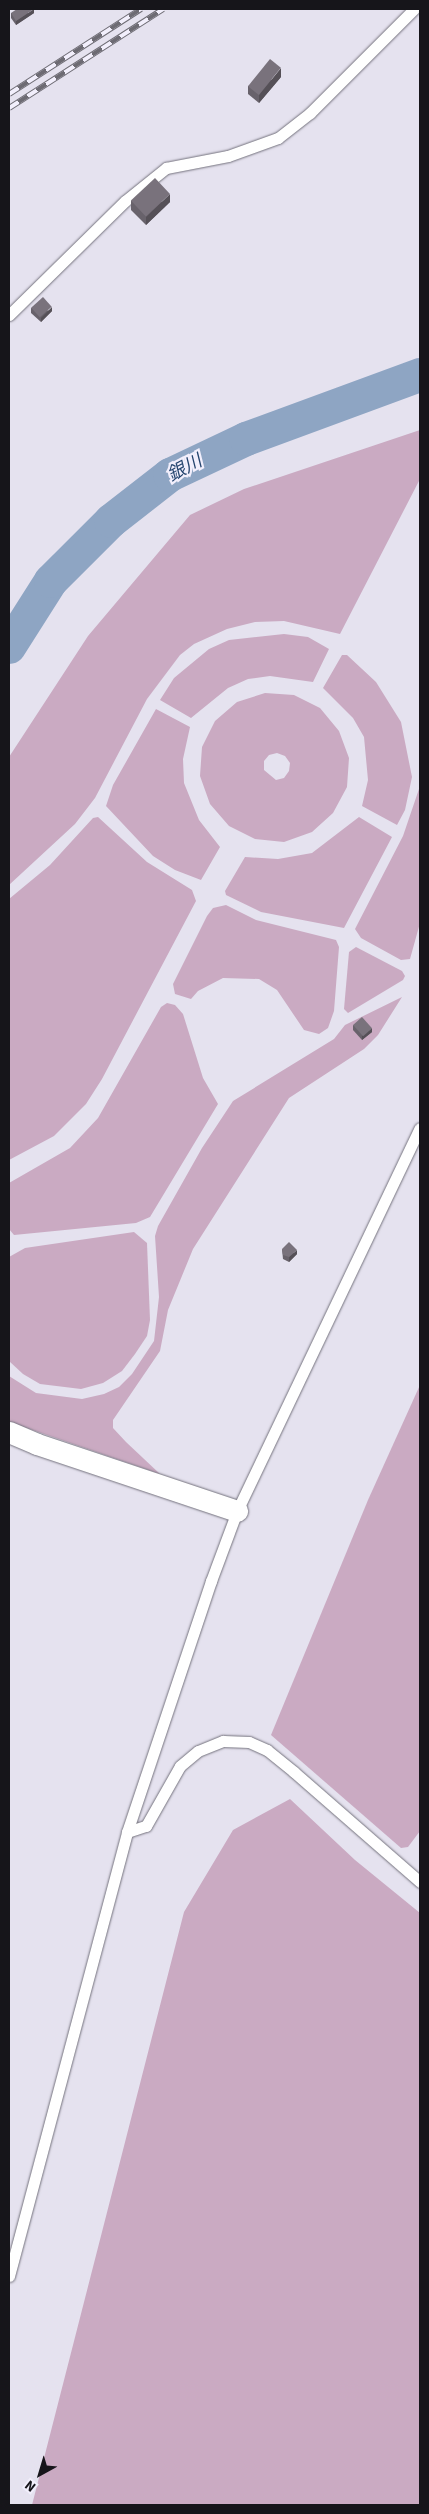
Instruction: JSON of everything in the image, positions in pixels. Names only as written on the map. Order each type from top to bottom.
[{"type":"street","points":[[9,1432],[37,1444],[237,1511]]},
{"type":"lane","points":[[9,315],[125,201],[166,168],[228,156],[278,138],[310,114],[414,9]]},
{"type":"lane","points":[[9,2276],[127,1832],[167,1705],[237,1511],[420,1128]]},
{"type":"lane","points":[[127,1832],[146,1826],[180,1766],[198,1751],[223,1741],[249,1742],[266,1750],[294,1772],[420,1882]]},
{"type":"shaded area","points":[[420,430],[420,479],[340,634],[284,621],[255,622],[227,629],[194,644],[180,655],[147,699],[95,798],[75,824],[9,885],[9,757],[88,636],[190,515],[244,489]]},
{"type":"shaded area","points":[[284,634],[308,637],[329,649],[313,682],[270,676],[248,679],[228,688],[191,718],[160,700],[174,678],[209,649],[229,640]]},
{"type":"shaded area","points":[[342,655],[347,655],[376,682],[401,722],[412,777],[405,810],[397,825],[362,806],[368,780],[364,737],[353,718],[323,688]]},
{"type":"shaded area","points":[[265,693],[294,695],[320,708],[339,731],[349,758],[347,787],[333,813],[312,832],[284,842],[255,839],[229,826],[210,804],[200,776],[202,747],[215,721],[237,702]],"holes":[[[277,753],[285,756],[290,763],[289,771],[284,778],[276,780],[264,770],[264,761],[269,755]]]},
{"type":"shaded area","points":[[156,709],[190,727],[183,759],[184,783],[199,820],[220,847],[201,880],[175,870],[153,856],[106,806],[113,785]]},
{"type":"shaded area","points":[[420,786],[420,923],[410,959],[401,960],[361,938],[355,929],[403,836]]},
{"type":"shaded area","points":[[98,817],[147,862],[192,890],[196,901],[102,1079],[86,1104],[54,1136],[9,1160],[9,899],[50,865],[93,818]]},
{"type":"shaded area","points":[[359,817],[392,837],[344,928],[261,912],[226,895],[225,891],[245,857],[278,859],[312,853]]},
{"type":"shaded area","points":[[226,905],[256,920],[336,940],[339,947],[334,1011],[328,1028],[319,1034],[304,1030],[277,990],[259,979],[223,978],[198,991],[191,999],[175,994],[173,984],[207,916],[213,908]]},
{"type":"shaded area","points":[[356,947],[402,971],[405,976],[403,980],[348,1013],[344,1009],[349,952]]},
{"type":"shaded area","points":[[402,997],[378,1035],[364,1049],[289,1098],[193,1249],[168,1310],[160,1351],[113,1420],[113,1428],[160,1474],[9,1422],[9,1376],[36,1393],[82,1399],[104,1394],[119,1387],[132,1374],[154,1341],[159,1297],[155,1236],[158,1226],[202,1148],[233,1101],[334,1039],[345,1025]]},
{"type":"shaded area","points":[[167,1003],[175,1005],[183,1014],[203,1078],[218,1104],[150,1217],[136,1223],[14,1235],[9,1229],[9,1183],[70,1148],[98,1118],[161,1007]]},
{"type":"shaded area","points":[[134,1232],[147,1243],[150,1320],[147,1336],[122,1371],[103,1383],[81,1389],[40,1384],[23,1374],[9,1361],[9,1257],[25,1248]]},
{"type":"shaded area","points":[[420,1385],[420,1831],[408,1847],[401,1848],[271,1735],[368,1500]]},
{"type":"shaded area","points":[[290,1799],[355,1860],[420,1913],[420,2505],[32,2505],[184,1912],[233,1830]]},
{"type":"building","points":[[17,9],[34,9],[16,21],[11,13]]},
{"type":"building","points":[[270,59],[281,68],[259,95],[248,86]]},
{"type":"building","points":[[155,178],[170,194],[146,217],[131,201]]},
{"type":"building","points":[[43,297],[52,307],[40,317],[31,308]]},
{"type":"building","points":[[362,1017],[372,1028],[363,1036],[353,1025]]},
{"type":"building","points":[[289,1242],[297,1250],[289,1257],[283,1255],[282,1249]]},
{"type":"waterway","name":"銀川","points":[[9,647],[51,581],[111,521],[170,475],[246,439],[420,375]]},
{"type":"railway","points":[[9,94],[141,9]]},
{"type":"railway","points":[[9,108],[163,9]]}]
